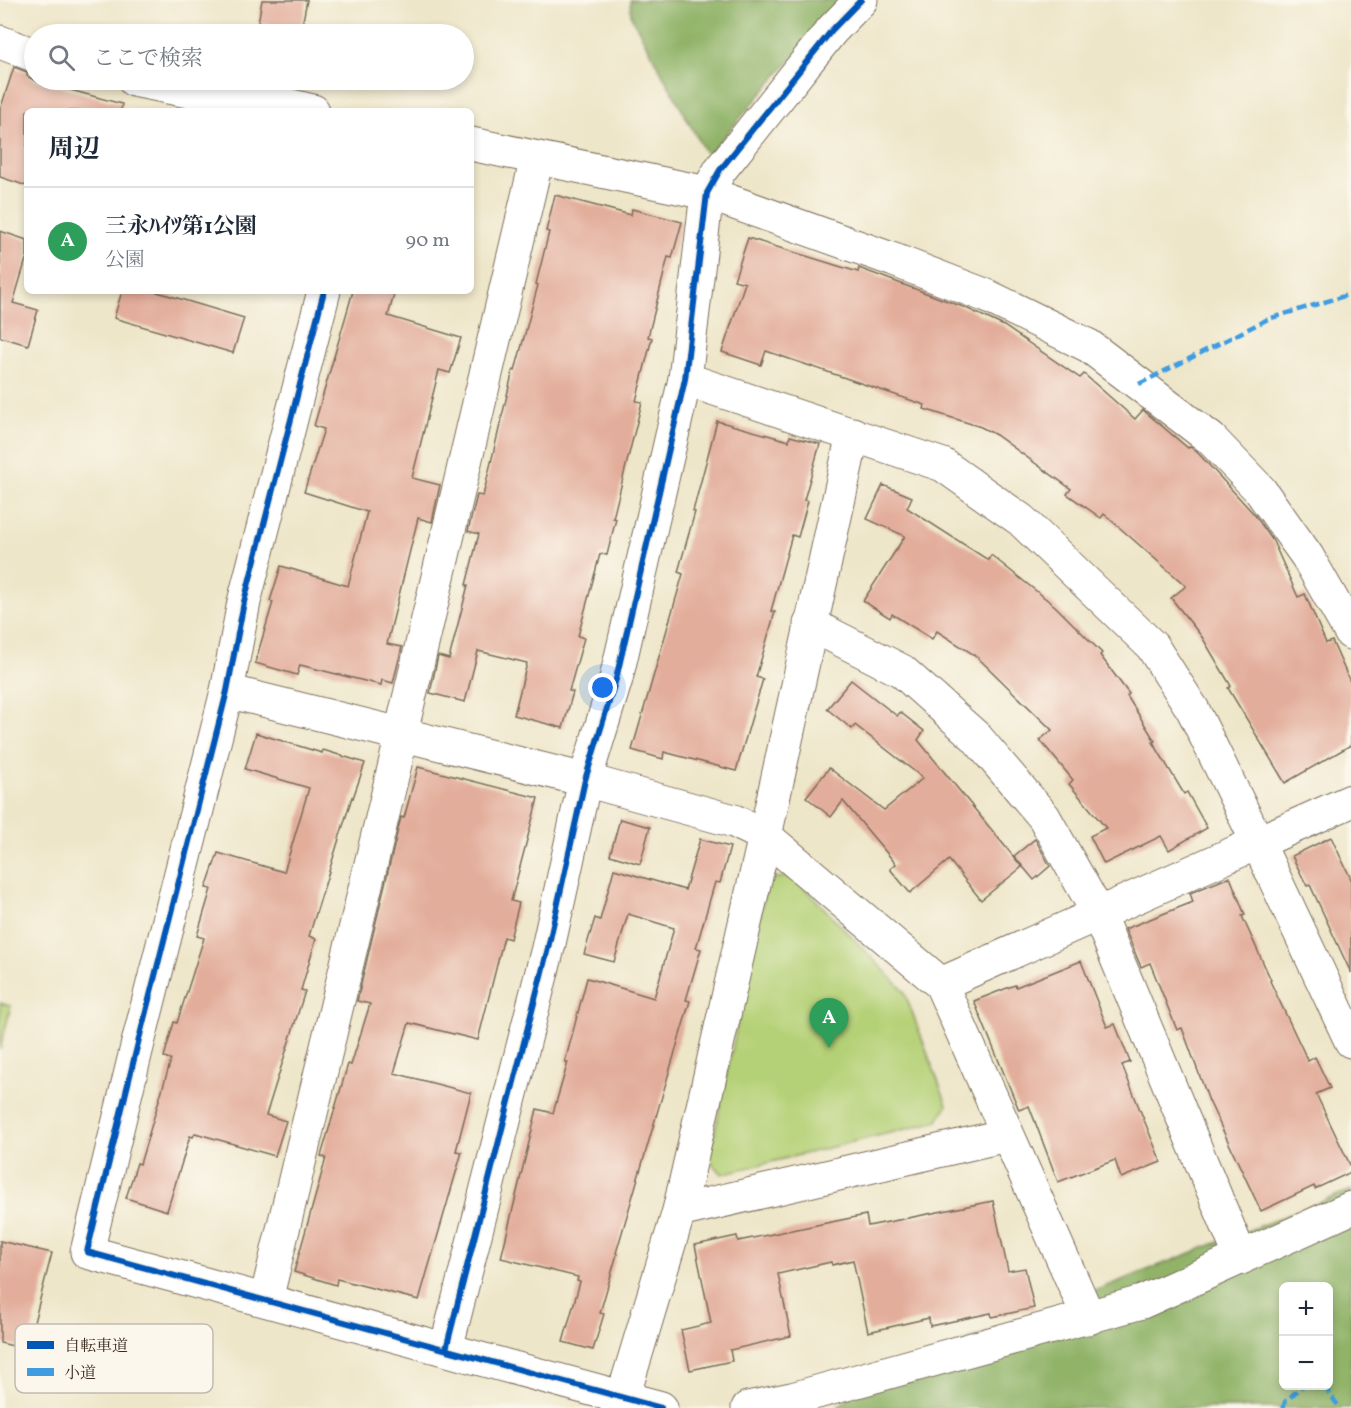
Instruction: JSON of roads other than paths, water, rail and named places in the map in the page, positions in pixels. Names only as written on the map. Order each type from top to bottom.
[{"type":"street","points":[[446,1349],[548,948],[585,780],[616,679],[685,379],[707,193],[720,170],[832,30],[861,0]]},
{"type":"street","points":[[0,42],[24,51]]},
{"type":"street","points":[[183,90],[262,99],[300,108]]},
{"type":"street","points":[[474,145],[707,193],[987,296],[1089,346],[1211,439],[1260,490],[1307,556],[1351,633]]},
{"type":"street","points":[[266,1300],[402,735],[537,158]]},
{"type":"street","points":[[323,294],[244,602],[227,691],[135,1052],[87,1252],[446,1349],[620,1403],[661,1408]]},
{"type":"street","points":[[685,379],[943,465],[1021,520],[1152,646],[1193,710],[1351,1041]]},
{"type":"street","points":[[620,1403],[679,1210],[765,836],[853,434]]},
{"type":"street","points":[[810,624],[902,671],[976,737],[1044,818],[1098,913],[1241,1257]]},
{"type":"street","points":[[227,691],[585,780],[734,821],[765,836],[941,984],[1089,1318]]},
{"type":"street","points":[[941,984],[1351,801]]},
{"type":"street","points":[[679,1210],[1007,1134]]},
{"type":"street","points":[[748,1408],[792,1400],[1142,1302],[1351,1208]]},
{"type":"place","name":"三永ﾊｲﾂ第1公園","points":[[829,1048]]}]
